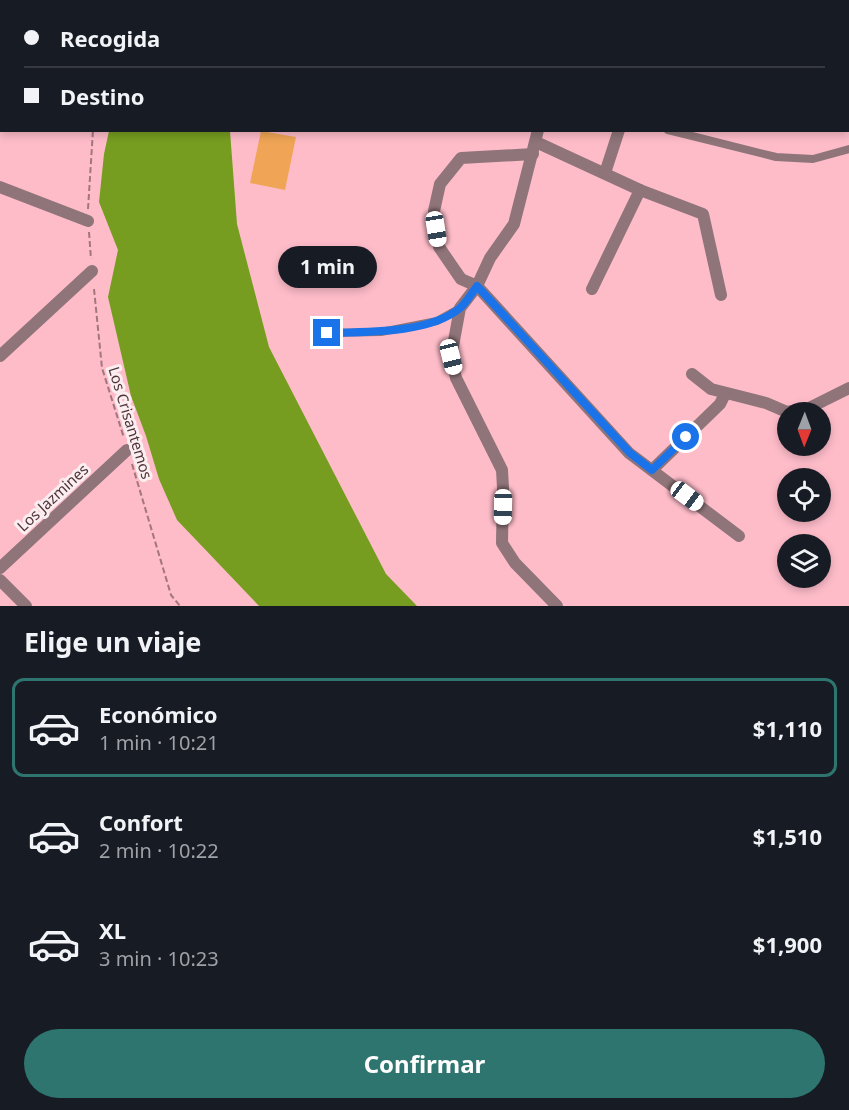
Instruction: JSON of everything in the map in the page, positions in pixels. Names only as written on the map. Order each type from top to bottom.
[{"type":"street","points":[[605,173],[618,132]]},
{"type":"street","points":[[536,142],[514,224],[490,258],[477,286],[460,308],[451,357],[456,378],[502,470],[502,543],[515,563],[557,606]]},
{"type":"street","points":[[721,295],[703,214],[640,190],[536,142],[461,158],[440,183],[434,211],[439,248],[461,279],[477,286],[630,453],[739,536]]},
{"type":"street","points":[[0,188],[88,222]]},
{"type":"street","points":[[592,289],[640,190]]},
{"type":"street","points":[[0,356],[92,271]]},
{"type":"street","points":[[692,374],[711,389],[766,403],[787,412],[809,408],[849,388]]},
{"type":"street","points":[[652,470],[720,404],[725,393]]},
{"type":"street","name":"Los Jazmines","points":[[0,568],[127,450]]},
{"type":"street","points":[[0,579],[26,606]]},
{"type":"lane","points":[[676,132],[776,157],[813,159],[849,149]]},
{"type":"lane","points":[[327,333],[381,332],[403,328],[437,321],[460,308]]},
{"type":"path","name":"Los Crisantemos","points":[[93,132],[88,222],[102,368],[171,594],[180,606]]},
{"type":"shaded area","points":[[109,132],[230,132],[237,224],[269,347],[386,574],[417,606],[259,606],[177,520],[159,479],[131,396],[108,297],[118,250],[99,202]]},
{"type":"shaded area","points":[[261,132],[296,137],[285,190],[250,183]]},
{"type":"route","points":[[327,333],[381,332],[437,321],[460,308],[477,286],[630,453],[652,470],[686,437]]}]
